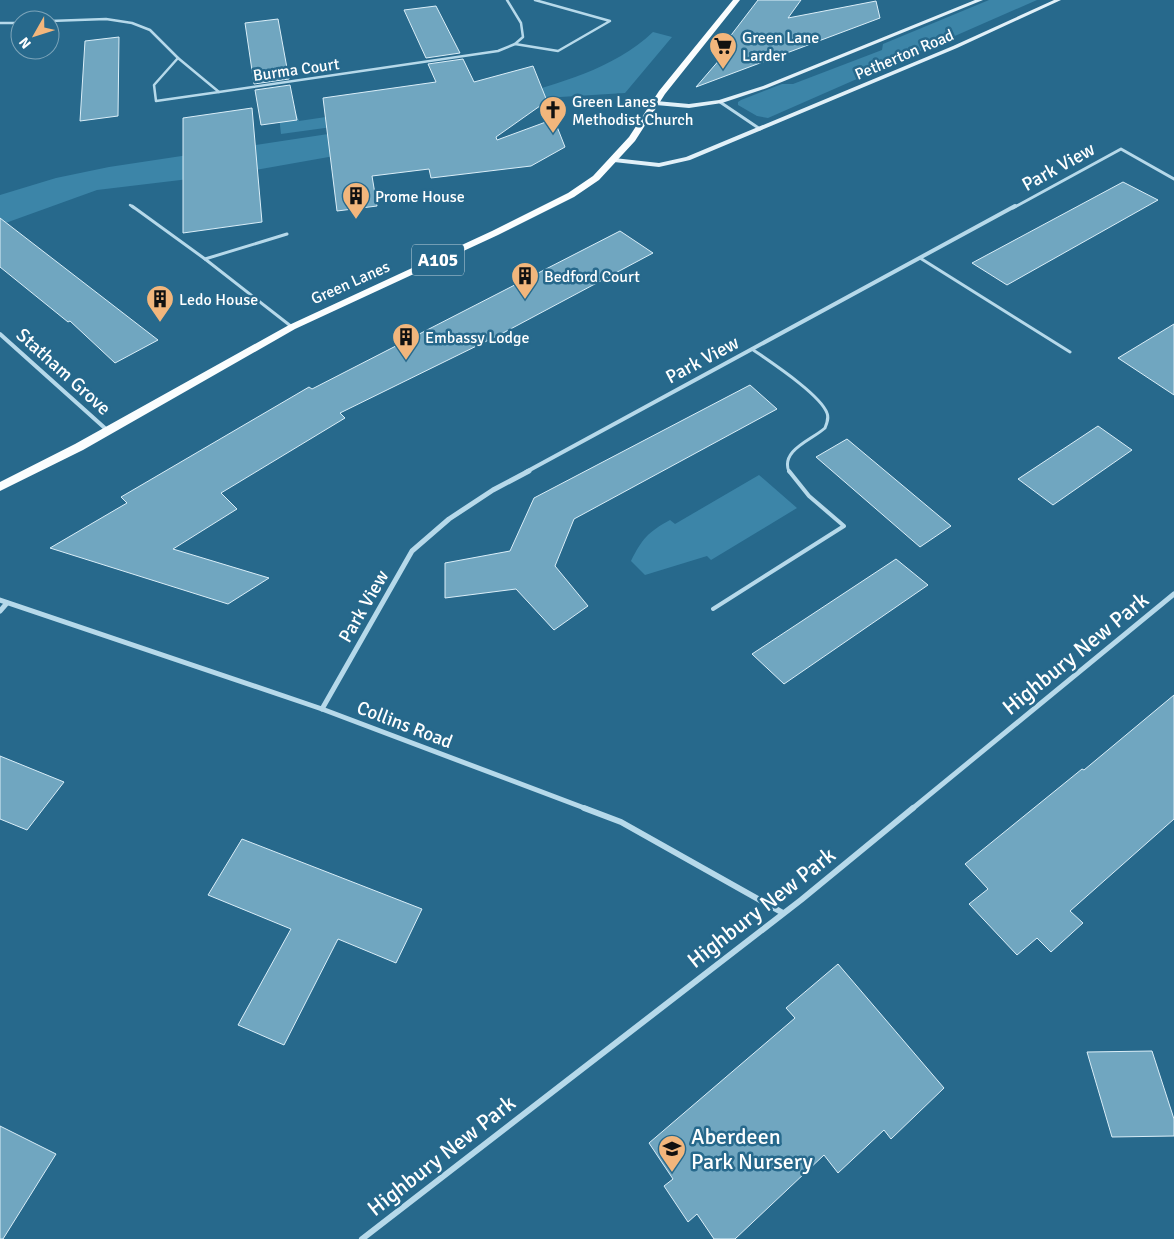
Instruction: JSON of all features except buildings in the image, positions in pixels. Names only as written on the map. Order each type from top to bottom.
[{"type":"main road","name":"Green Lanes","points":[[0,487],[79,447],[292,327],[495,233],[549,206],[596,178],[632,139],[684,65],[737,0]]},
{"type":"street","name":"Petherton Road","points":[[656,103],[689,106],[720,102],[765,87],[980,0]]},
{"type":"street","name":"Petherton Road","points":[[614,160],[645,164],[673,163],[688,159],[946,50],[1058,0]]},
{"type":"street","points":[[720,102],[760,129]]},
{"type":"street","name":"Park View","points":[[322,709],[412,552],[449,519],[492,490],[1121,149],[1174,179]]},
{"type":"street","name":"Statham Grove","points":[[0,334],[107,430]]},
{"type":"street","name":"Highbury New Park","points":[[362,1239],[783,913],[1174,594]]},
{"type":"street","name":"Collins Road","points":[[0,600],[322,709],[622,822],[783,913]]},
{"type":"street","points":[[0,611],[7,603]]},
{"type":"lane","points":[[507,0],[521,23],[523,37],[515,44]]},
{"type":"lane","points":[[515,44],[558,51],[610,21],[535,0]]},
{"type":"lane","points":[[60,21],[106,19],[132,23],[150,30],[178,58],[219,92]]},
{"type":"lane","name":"Burma Court","points":[[178,58],[154,86],[156,101],[476,55],[498,51],[515,44]]},
{"type":"lane","points":[[130,205],[205,259],[292,327]]},
{"type":"lane","points":[[205,259],[288,234]]},
{"type":"lane","points":[[920,258],[1070,352]]},
{"type":"lane","points":[[712,609],[844,526],[790,476],[786,465],[794,449],[824,430],[827,426],[827,413],[818,401],[752,349]]},
{"type":"shaded area","points":[[989,0],[1037,0],[768,118],[757,116],[738,105],[738,102],[741,100],[782,84],[793,84],[882,50],[883,44]]},
{"type":"shaded area","points":[[653,32],[672,37],[625,93],[560,97],[485,106],[574,78],[595,69],[635,47]]},
{"type":"shaded area","points":[[474,95],[478,107],[281,134],[278,107],[293,105],[299,121]]},
{"type":"shaded area","points":[[381,126],[385,147],[239,173],[97,190],[0,225],[0,195],[56,178],[109,167]]},
{"type":"shaded area","points":[[759,475],[797,508],[711,560],[707,556],[645,575],[631,561],[642,542],[656,528],[670,520],[675,524]]},
{"type":"place","name":"Green Lane Larder","points":[[723,70]]},
{"type":"place","name":"Green Lanes Methodist Church","points":[[553,134]]},
{"type":"place","name":"Prome House","points":[[356,220]]},
{"type":"place","name":"Bedford Court","points":[[525,300]]},
{"type":"place","name":"Ledo House","points":[[160,323]]},
{"type":"place","name":"Embassy Lodge","points":[[406,361]]},
{"type":"place","name":"Aberdeen Park Nursery","points":[[672,1173]]}]
